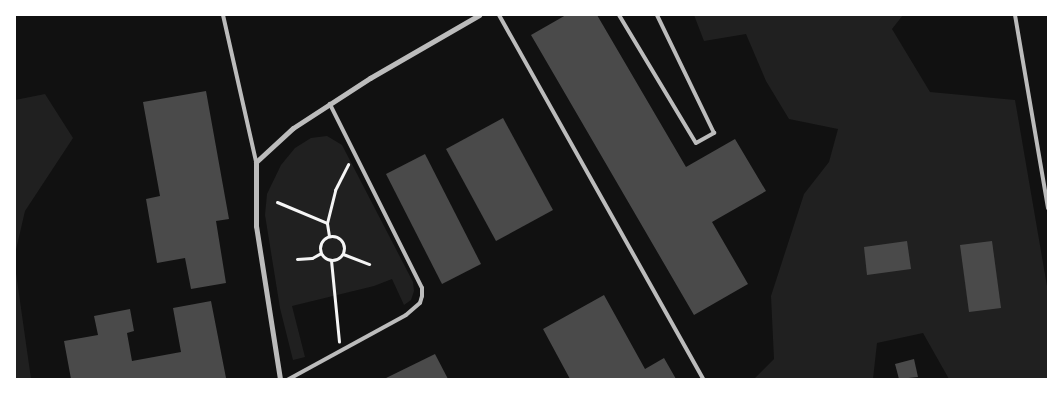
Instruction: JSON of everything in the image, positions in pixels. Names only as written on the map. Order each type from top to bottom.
[{"type":"street","points":[[280,379],[256,226],[256,162],[293,128],[479,15]]},
{"type":"lane","points":[[223,15],[256,162]]},
{"type":"lane","points":[[499,15],[703,379]]},
{"type":"lane","points":[[619,15],[696,143],[714,132],[657,15]]},
{"type":"lane","points":[[1015,15],[1048,208]]},
{"type":"lane","points":[[289,379],[406,315],[420,303],[422,296],[422,288],[330,104]]},
{"type":"path","points":[[329,236],[327,223],[335,190],[350,160],[356,155]]},
{"type":"path","points":[[277,202],[327,223]]},
{"type":"path","points":[[321,253],[323,240],[329,236]]},
{"type":"path","points":[[329,236],[342,241],[343,254]]},
{"type":"path","points":[[321,253],[331,260],[341,351]]},
{"type":"path","points":[[297,259],[312,258],[321,253]]},
{"type":"path","points":[[331,260],[343,254],[369,264]]},
{"type":"shaded area","points":[[694,15],[903,15],[892,29],[930,92],[1015,100],[1048,292],[1048,379],[949,379],[923,333],[877,343],[873,379],[754,379],[774,359],[771,296],[804,194],[829,162],[838,129],[789,119],[766,81],[746,34],[704,41]]},
{"type":"shaded area","points":[[45,94],[73,138],[25,211],[15,254],[15,100]]},
{"type":"shaded area","points":[[327,136],[342,145],[413,282],[414,291],[411,300],[404,305],[392,279],[374,286],[292,306],[305,357],[293,360],[280,308],[265,215],[267,194],[281,165],[295,148],[311,138]]},
{"type":"shaded area","points":[[15,266],[31,379],[15,379]]},
{"type":"building","points":[[566,15],[597,15],[686,167],[735,139],[766,191],[712,222],[748,284],[694,315],[531,35]]},
{"type":"building","points":[[206,91],[229,219],[216,221],[226,283],[191,289],[185,258],[157,263],[146,199],[160,196],[143,102]]},
{"type":"building","points":[[503,118],[553,210],[496,241],[446,149]]},
{"type":"building","points":[[425,154],[481,264],[442,284],[386,174]]},
{"type":"building","points":[[907,241],[911,269],[867,275],[864,247]]},
{"type":"building","points":[[992,241],[1001,308],[969,312],[960,245]]},
{"type":"building","points":[[604,295],[645,369],[664,358],[676,379],[570,379],[543,329]]},
{"type":"building","points":[[211,301],[226,378],[71,379],[64,341],[98,335],[94,316],[130,309],[134,331],[127,333],[132,361],[181,352],[173,308]]},
{"type":"building","points":[[435,354],[448,379],[384,379]]},
{"type":"building","points":[[914,359],[918,377],[899,379],[895,364]]}]
